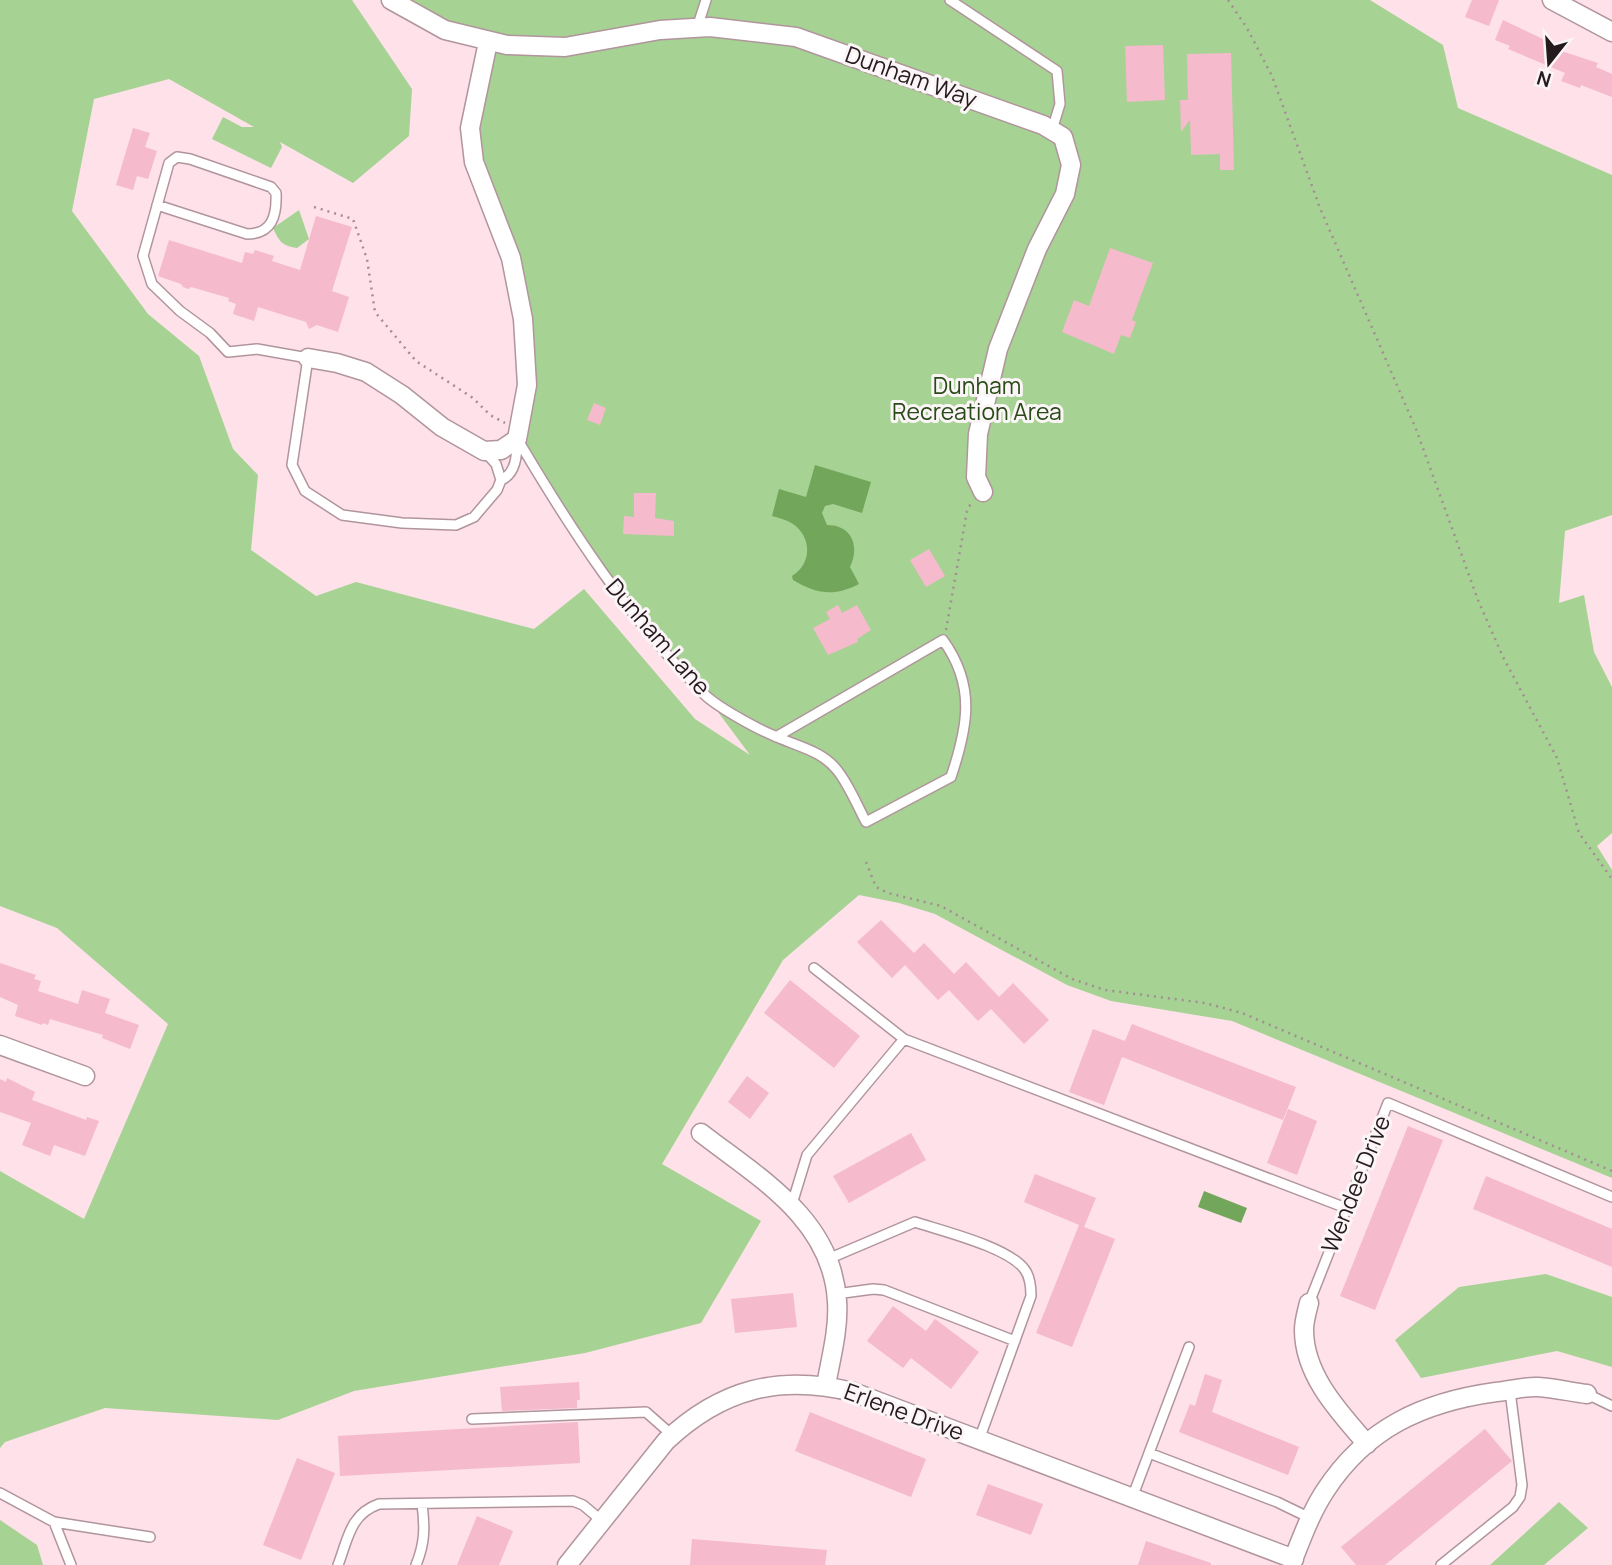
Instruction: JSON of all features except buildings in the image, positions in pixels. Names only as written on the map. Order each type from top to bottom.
[{"type":"street","name":"Dunham Way","points":[[391,0],[445,30],[488,42],[537,48],[565,47],[660,30],[697,28],[752,30],[796,37],[888,68],[1052,130]]},
{"type":"street","points":[[1552,0],[1583,8],[1612,32]]},
{"type":"street","points":[[308,358],[366,372],[402,395],[442,428],[484,451],[501,450],[514,432],[527,385],[523,319],[511,258],[474,162],[470,128],[488,42]]},
{"type":"street","points":[[983,492],[976,477],[978,434],[998,349],[1037,249],[1065,194],[1071,165],[1063,137],[1052,130]]},
{"type":"street","points":[[0,1045],[85,1076]]},
{"type":"street","points":[[701,1133],[792,1204],[819,1239],[828,1259],[836,1294],[837,1317],[827,1385]]},
{"type":"street","name":"Wendee Drive","points":[[1309,1303],[1304,1330],[1310,1362],[1322,1387],[1367,1444]]},
{"type":"street","name":"Erlene Drive","points":[[567,1565],[673,1436],[699,1413],[744,1392],[772,1385],[801,1384],[827,1385],[853,1391],[1132,1497],[1293,1562]]},
{"type":"street","points":[[1293,1562],[1310,1518],[1341,1469],[1367,1444],[1408,1416],[1462,1397],[1537,1387],[1587,1394]]},
{"type":"lane","points":[[697,28],[706,0]]},
{"type":"lane","points":[[950,0],[1057,71],[1060,104],[1052,130]]},
{"type":"lane","points":[[157,205],[247,234],[261,234],[268,229],[277,203],[276,193],[271,187],[177,157],[169,163],[157,205],[143,256],[152,284],[210,333],[228,352],[257,349],[308,358],[292,465],[305,491],[342,514],[402,523],[456,525],[474,517],[497,490],[501,480],[496,464],[484,451]]},
{"type":"lane","points":[[501,480],[507,477],[516,461],[514,432]]},
{"type":"lane","name":"Dunham Lane","points":[[514,432],[548,493],[600,569],[655,639],[706,696],[776,737],[816,752],[837,770],[866,822],[951,777],[962,743],[966,694],[957,659],[943,640]]},
{"type":"lane","points":[[776,737],[943,640]]},
{"type":"lane","points":[[814,968],[904,1039],[1346,1208]]},
{"type":"lane","points":[[792,1204],[807,1155],[904,1039]]},
{"type":"lane","name":"Wendee Drive","points":[[1309,1303],[1388,1103],[1612,1197]]},
{"type":"lane","points":[[828,1259],[915,1222],[997,1250],[1019,1263],[1027,1272],[1031,1296],[979,1440]]},
{"type":"lane","points":[[836,1294],[884,1290],[1015,1341]]},
{"type":"lane","points":[[1132,1497],[1189,1347]]},
{"type":"lane","points":[[1441,1565],[1513,1507],[1520,1497],[1522,1485],[1510,1391]]},
{"type":"lane","points":[[1587,1394],[1612,1406]]},
{"type":"lane","points":[[472,1419],[646,1412],[673,1436]]},
{"type":"lane","points":[[1149,1453],[1277,1502],[1310,1518]]},
{"type":"lane","points":[[0,1493],[54,1522],[150,1537]]},
{"type":"lane","points":[[338,1565],[356,1518],[365,1509],[379,1504],[573,1501],[583,1505],[602,1521]]},
{"type":"lane","points":[[416,1565],[424,1545],[422,1504]]},
{"type":"lane","points":[[54,1522],[71,1565]]},
{"type":"path","points":[[1228,0],[1247,28],[1272,76],[1315,196],[1416,429],[1478,600],[1503,657],[1557,758],[1579,833],[1612,878]]},
{"type":"path","points":[[314,207],[353,219],[367,259],[375,312],[416,361],[472,398],[514,432]]},
{"type":"path","points":[[943,640],[967,511],[972,500],[983,492]]},
{"type":"path","points":[[866,862],[876,887],[888,893],[941,906],[1072,979],[1105,990],[1205,1003],[1242,1013],[1612,1171]]},
{"type":"green space","name":"Dunham Recreation Area","points":[[0,0],[352,0],[412,89],[409,136],[353,183],[280,142],[282,147],[271,168],[212,139],[223,117],[242,127],[254,127],[169,79],[94,99],[72,211],[148,314],[199,356],[233,449],[258,475],[251,550],[316,596],[356,582],[534,629],[584,589],[695,719],[750,755],[706,696],[600,569],[517,439],[523,319],[474,162],[487,42],[391,0],[1370,0],[1443,45],[1458,108],[1612,175],[1612,515],[1565,531],[1559,603],[1584,595],[1594,652],[1612,687],[1612,833],[1597,846],[1612,870],[1612,1178],[1232,1021],[1111,1001],[1067,985],[935,914],[859,895],[783,960],[662,1164],[761,1221],[701,1323],[585,1353],[354,1391],[278,1420],[105,1408],[5,1442],[0,1448],[0,1171],[84,1219],[168,1024],[57,928],[0,906]]},
{"type":"green space","points":[[299,210],[309,239],[297,248],[282,242],[273,228]]},
{"type":"green space","points":[[1546,1274],[1612,1297],[1612,1367],[1557,1351],[1421,1378],[1395,1340],[1459,1287]]},
{"type":"green space","points":[[1559,1502],[1588,1528],[1544,1565],[1490,1565]]},
{"type":"green space","points":[[0,1520],[37,1545],[43,1565],[0,1565]]},
{"type":"shaded area","points":[[815,465],[871,482],[862,513],[833,504],[825,506],[822,513],[827,525],[843,529],[854,544],[850,567],[859,584],[841,591],[817,591],[793,580],[792,576],[799,571],[806,558],[804,536],[793,524],[772,516],[779,489],[806,497]]},
{"type":"shaded area","points":[[1204,1191],[1247,1208],[1241,1223],[1198,1207]]}]
